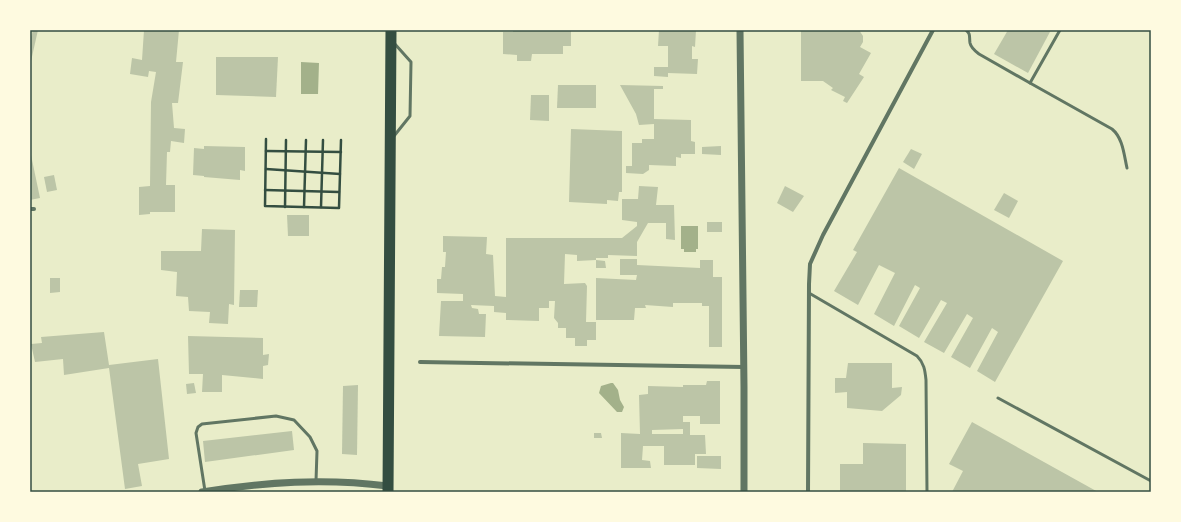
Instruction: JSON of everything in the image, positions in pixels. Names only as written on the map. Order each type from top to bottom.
[{"type":"highway","points":[[388,489],[391,35]]},
{"type":"street","points":[[740,30],[744,492]]},
{"type":"street","points":[[808,492],[810,264],[823,235],[933,30]]},
{"type":"street","points":[[420,362],[744,366]]},
{"type":"street","points":[[202,492],[241,486],[316,481],[363,483],[388,489]]},
{"type":"lane","points":[[966,30],[968,31],[970,37],[972,49],[979,54],[1117,133],[1122,144],[1127,168]]},
{"type":"lane","points":[[1030,83],[1060,30]]},
{"type":"lane","points":[[390,140],[410,116],[411,62],[391,35]]},
{"type":"lane","points":[[809,293],[917,356],[922,361],[926,380],[927,492]]},
{"type":"lane","points":[[998,398],[1151,481]]},
{"type":"lane","points":[[205,492],[196,433],[198,427],[202,424],[276,416],[294,420],[310,438],[317,451],[316,481]]},
{"type":"path","points":[[266,139],[265,206],[339,208],[341,140]]},
{"type":"path","points":[[285,206],[286,140]]},
{"type":"path","points":[[304,207],[306,140]]},
{"type":"path","points":[[321,207],[323,140]]},
{"type":"path","points":[[266,151],[341,152]]},
{"type":"path","points":[[266,169],[340,174]]},
{"type":"path","points":[[265,190],[339,192]]},
{"type":"shaded area","points":[[301,62],[319,63],[318,94],[301,94]]},
{"type":"shaded area","points":[[681,226],[698,226],[698,249],[696,249],[696,252],[684,252],[684,249],[681,249]]},
{"type":"shaded area","points":[[613,383],[618,390],[620,400],[624,407],[622,412],[617,412],[599,393],[601,386]]},
{"type":"building","points":[[33,30],[38,30],[31,61],[30,41]]},
{"type":"building","points":[[144,30],[179,30],[176,62],[183,62],[178,103],[172,103],[174,128],[185,129],[184,143],[171,141],[170,152],[167,152],[166,185],[175,185],[175,212],[150,212],[150,214],[139,215],[139,187],[150,186],[151,102],[156,72],[149,71],[148,77],[130,74],[132,58],[142,60]]},
{"type":"building","points":[[513,30],[571,30],[571,46],[563,46],[563,54],[532,54],[531,61],[517,61],[517,55],[503,54],[503,32],[513,32]]},
{"type":"building","points":[[659,30],[696,30],[695,47],[692,46],[692,59],[698,59],[697,74],[668,73],[668,77],[654,76],[654,67],[668,67],[668,46],[658,46]]},
{"type":"building","points":[[801,30],[859,30],[863,36],[863,42],[860,47],[871,53],[859,74],[864,77],[847,103],[843,101],[845,97],[831,90],[833,88],[823,81],[801,81]]},
{"type":"building","points":[[1008,30],[1051,30],[1028,73],[994,54]]},
{"type":"building","points":[[216,57],[278,57],[276,97],[216,95]]},
{"type":"building","points":[[558,85],[596,85],[596,108],[557,108]]},
{"type":"building","points":[[620,85],[663,86],[663,89],[654,89],[654,119],[691,120],[691,141],[695,142],[695,154],[681,154],[681,158],[676,157],[676,166],[649,165],[649,170],[643,174],[626,173],[626,166],[632,166],[632,143],[642,143],[642,139],[654,139],[654,124],[639,125],[636,114]]},
{"type":"building","points":[[531,95],[549,95],[549,121],[530,120]]},
{"type":"building","points":[[571,129],[622,131],[622,192],[619,192],[618,201],[607,200],[607,204],[569,202]]},
{"type":"building","points":[[204,146],[245,147],[245,171],[240,170],[240,180],[193,175],[194,148],[204,149]]},
{"type":"building","points":[[721,146],[721,155],[702,154],[702,147]]},
{"type":"building","points":[[911,149],[922,154],[914,169],[903,162]]},
{"type":"building","points":[[31,155],[40,198],[30,200],[30,156]]},
{"type":"building","points":[[899,168],[1063,261],[995,382],[977,371],[998,332],[992,328],[970,368],[951,357],[973,318],[967,314],[944,353],[924,342],[947,303],[941,300],[919,338],[899,326],[920,288],[915,285],[894,326],[874,314],[895,273],[879,265],[858,305],[834,291],[857,252],[853,250]]},
{"type":"building","points":[[54,175],[57,190],[47,192],[44,177]]},
{"type":"building","points":[[639,186],[658,187],[656,205],[674,205],[675,240],[666,239],[666,223],[648,223],[637,242],[637,256],[608,255],[608,258],[577,261],[577,255],[565,254],[564,284],[585,283],[587,286],[586,322],[596,322],[596,340],[587,340],[587,346],[575,346],[575,338],[566,338],[566,328],[558,328],[558,323],[554,318],[555,301],[549,301],[549,308],[539,308],[539,321],[506,320],[506,313],[494,312],[494,306],[471,305],[472,308],[478,309],[479,314],[486,314],[485,337],[439,336],[441,301],[463,301],[463,294],[437,293],[437,279],[441,279],[442,267],[445,267],[446,252],[443,252],[443,236],[487,237],[486,254],[493,255],[495,296],[506,297],[506,238],[622,238],[637,226],[637,222],[622,220],[622,199],[638,199]]},
{"type":"building","points":[[785,186],[804,196],[793,212],[777,203]]},
{"type":"building","points":[[1004,193],[1018,201],[1009,218],[994,210]]},
{"type":"building","points":[[287,215],[309,215],[309,236],[288,236]]},
{"type":"building","points":[[707,222],[722,222],[722,232],[707,232]]},
{"type":"building","points":[[202,229],[235,230],[234,305],[229,304],[228,324],[209,323],[210,312],[189,311],[188,297],[176,296],[177,272],[161,270],[161,251],[201,251]]},
{"type":"building","points":[[620,259],[637,259],[637,265],[700,268],[700,260],[713,260],[713,277],[722,277],[722,347],[709,347],[709,306],[702,306],[702,303],[673,303],[673,307],[645,305],[646,308],[635,308],[634,320],[596,320],[596,278],[636,280],[637,275],[620,275]]},
{"type":"building","points":[[596,260],[605,261],[606,268],[596,268]]},
{"type":"building","points":[[50,278],[60,278],[60,292],[50,293]]},
{"type":"building","points":[[240,290],[258,290],[257,307],[239,307]]},
{"type":"building","points":[[104,332],[109,365],[158,359],[169,459],[138,464],[142,486],[125,489],[109,368],[64,375],[63,359],[35,362],[31,344],[42,343],[41,337]]},
{"type":"building","points":[[188,336],[263,338],[263,355],[269,354],[268,365],[263,366],[263,379],[222,375],[222,392],[202,392],[203,374],[189,374]]},
{"type":"building","points":[[848,363],[892,363],[892,388],[902,387],[901,395],[882,411],[847,408],[847,392],[835,393],[835,378],[846,378]]},
{"type":"building","points":[[707,381],[720,381],[720,424],[700,424],[700,416],[683,416],[683,422],[690,422],[690,435],[705,435],[706,454],[695,454],[695,465],[664,465],[664,446],[643,446],[642,460],[650,461],[651,468],[621,468],[621,433],[640,434],[639,395],[648,394],[648,386],[683,387],[683,385],[706,385]],"holes":[[[683,429],[683,434],[652,434],[652,430]]]},
{"type":"building","points":[[194,383],[196,393],[187,394],[186,384]]},
{"type":"building","points":[[358,385],[357,455],[342,454],[343,386]]},
{"type":"building","points":[[972,422],[1098,492],[952,492],[963,471],[949,464]]},
{"type":"building","points":[[292,431],[294,450],[205,462],[203,441]]},
{"type":"building","points":[[594,433],[601,433],[602,438],[594,438]]},
{"type":"building","points":[[863,443],[906,444],[906,492],[840,492],[840,464],[863,464]]},
{"type":"building","points":[[697,456],[721,456],[721,469],[697,468]]}]
